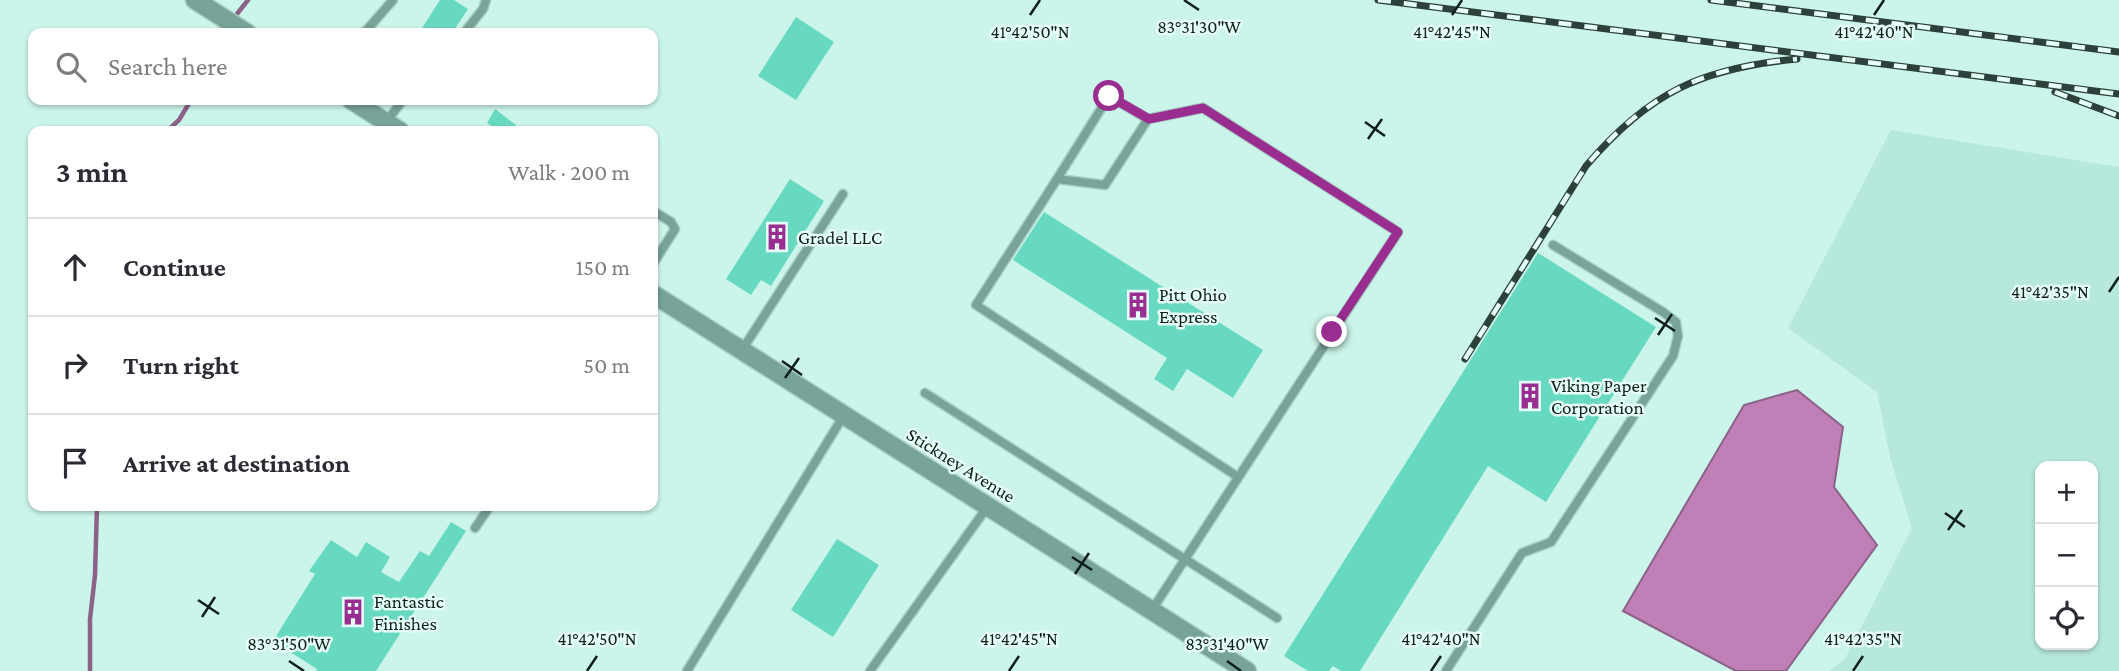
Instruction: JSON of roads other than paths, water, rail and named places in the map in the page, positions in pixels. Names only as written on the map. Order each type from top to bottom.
[{"type":"street","points":[[197,1],[239,28]]},
{"type":"street","points":[[359,105],[391,126]]},
{"type":"street","name":"Stickney Avenue","points":[[658,296],[1247,671]]},
{"type":"lane","points":[[368,28],[393,0]]},
{"type":"lane","points":[[468,28],[483,9],[485,0]]},
{"type":"lane","points":[[1152,610],[1398,232],[1203,108],[1149,119],[1109,96],[976,305],[1238,477]]},
{"type":"lane","points":[[393,126],[401,105]]},
{"type":"lane","points":[[1057,179],[1105,185],[1149,119]]},
{"type":"lane","points":[[742,350],[843,194]]},
{"type":"lane","points":[[658,214],[671,222],[675,229],[658,256]]},
{"type":"lane","points":[[1446,671],[1522,553],[1551,542],[1673,356],[1678,336],[1676,322],[1553,246]]},
{"type":"lane","points":[[925,393],[1277,618]]},
{"type":"lane","points":[[687,671],[844,415]]},
{"type":"lane","points":[[870,671],[988,506]]},
{"type":"lane","points":[[475,528],[487,511]]},
{"type":"waterway","points":[[233,19],[248,0]]},
{"type":"waterway","points":[[172,126],[188,105]]},
{"type":"waterway","points":[[90,671],[90,619],[95,575],[97,511]]},
{"type":"railway","points":[[1378,0],[2119,94]]},
{"type":"railway","points":[[1711,0],[2119,52]]},
{"type":"railway","points":[[1465,359],[1586,166],[1632,119],[1655,102],[1705,77],[1763,63],[1797,59]]},
{"type":"railway","points":[[2055,92],[2119,116]]},
{"type":"place","name":"Gradel LLC","points":[[777,237]]},
{"type":"place","name":"Pitt Ohio Express","points":[[1138,305]]},
{"type":"place","name":"Viking Paper Corporation","points":[[1530,396]]},
{"type":"place","name":"Fantastic Finishes","points":[[353,612]]}]
